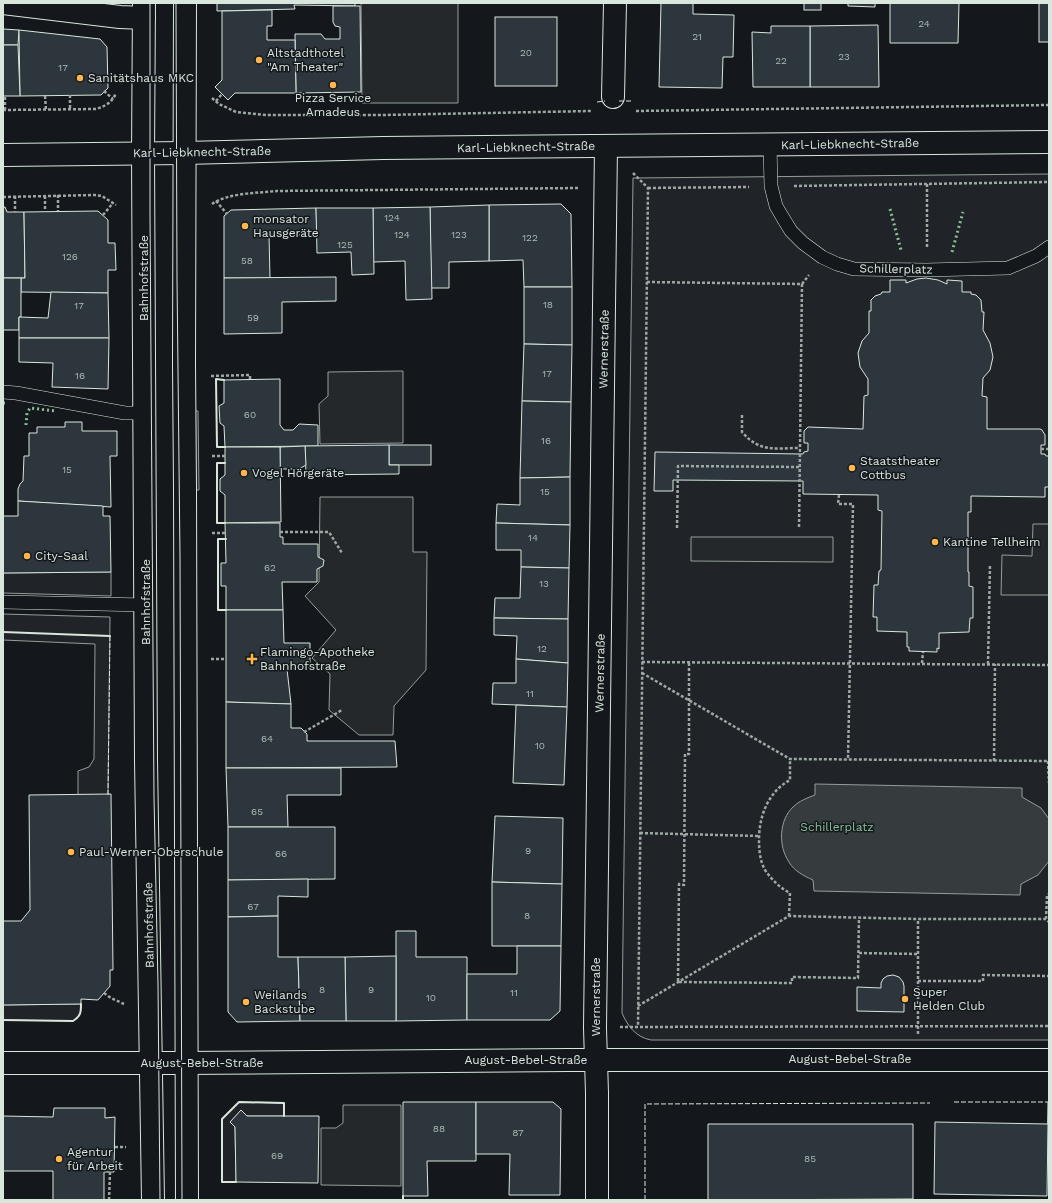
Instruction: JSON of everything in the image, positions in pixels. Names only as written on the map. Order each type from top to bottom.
[{"type":"street","points":[[3,3],[120,17],[144,11]]},
{"type":"street","points":[[185,3],[184,364],[187,1200]]},
{"type":"street","points":[[613,97],[615,3]]},
{"type":"street","name":"Bahnhofstraße","points":[[144,11],[143,153],[146,760],[153,1200]]},
{"type":"street","name":"Karl-Liebknecht-Straße","points":[[3,154],[184,153],[383,148],[1049,142]]},
{"type":"street","name":"Wernerstraße","points":[[597,1200],[595,1028],[606,146]]},
{"type":"street","name":"August-Bebel-Straße","points":[[3,1063],[596,1060],[1049,1060]]},
{"type":"lane","name":"Schillerplatz","points":[[770,145],[771,186],[776,206],[795,235],[822,257],[837,264],[854,269],[926,270],[1008,268],[1036,256],[1049,247]]},
{"type":"lane","points":[[3,392],[16,393],[126,413],[144,413]]},
{"type":"lane","points":[[3,602],[146,606]]},
{"type":"path","points":[[5,96],[4,110],[96,109],[106,105],[113,99],[117,90]]},
{"type":"path","points":[[104,91],[113,99]]},
{"type":"path","points":[[216,101],[222,94]]},
{"type":"path","points":[[70,95],[70,109]]},
{"type":"path","points":[[45,96],[46,110]]},
{"type":"path","points":[[219,104],[236,112],[266,115],[382,115],[596,111]]},
{"type":"path","points":[[632,111],[1049,105]]},
{"type":"path","points":[[1049,182],[648,188],[638,1006],[638,1026],[1049,1026]]},
{"type":"path","points":[[927,184],[927,245]]},
{"type":"path","points":[[227,214],[216,201],[237,196],[277,191],[578,188]]},
{"type":"path","points":[[58,195],[58,211]]},
{"type":"path","points":[[3,197],[95,195],[102,196],[119,207]]},
{"type":"path","points":[[14,196],[15,212]]},
{"type":"path","points":[[45,196],[45,211]]},
{"type":"path","points":[[103,215],[113,203]]},
{"type":"path","points":[[647,282],[802,284],[799,529]]},
{"type":"path","points":[[206,376],[250,375],[250,379]]},
{"type":"path","points":[[742,415],[742,432],[748,440],[757,446],[763,448],[800,448]]},
{"type":"path","points":[[1041,450],[1049,449]]},
{"type":"path","points":[[207,456],[225,456]]},
{"type":"path","points":[[677,528],[678,466],[800,467]]},
{"type":"path","points":[[839,495],[838,504],[853,504],[848,760]]},
{"type":"path","points":[[280,532],[329,532],[342,553]]},
{"type":"path","points":[[208,533],[226,533]]},
{"type":"path","points":[[988,664],[990,564]]},
{"type":"path","points":[[922,663],[923,652]]},
{"type":"path","points":[[209,659],[226,660]]},
{"type":"path","points":[[642,662],[1049,664]]},
{"type":"path","points":[[678,982],[679,884],[684,885],[684,754],[689,754],[689,663]]},
{"type":"path","points":[[994,761],[995,664]]},
{"type":"path","points":[[642,673],[790,759],[1049,761],[1049,783]]},
{"type":"path","points":[[304,732],[342,710]]},
{"type":"path","points":[[789,916],[790,893],[782,889],[765,870],[759,850],[759,836],[761,817],[767,804],[777,790],[790,780],[790,759]]},
{"type":"path","points":[[640,833],[759,836]]},
{"type":"path","points":[[1046,920],[1047,895],[1049,894]]},
{"type":"path","points":[[638,1006],[789,916],[1046,920],[1049,922]]},
{"type":"path","points":[[678,982],[792,983],[792,977],[858,978],[859,918]]},
{"type":"path","points":[[918,919],[918,1026]]},
{"type":"path","points":[[859,953],[918,954]]},
{"type":"path","points":[[918,981],[982,981],[983,975],[1049,976]]},
{"type":"path","points":[[104,993],[126,1005]]},
{"type":"path","points":[[115,1147],[127,1147]]},
{"type":"path","points":[[109,1200],[110,1172]]},
{"type":"green space","name":"Schillerplatz","points":[[1049,174],[1049,1040],[646,1039],[633,1031],[622,1013],[633,178]]},
{"type":"green space","points":[[111,572],[111,596],[3,593],[3,573]]},
{"type":"green space","points":[[3,614],[110,617],[108,795],[78,795],[78,771],[89,767],[94,759],[95,644],[3,640]]},
{"type":"green space","points":[[81,1004],[80,1014],[73,1021],[3,1020],[3,1005]]},
{"type":"green space","points":[[239,1102],[284,1103],[284,1116],[247,1116],[241,1111],[230,1122],[235,1127],[236,1182],[222,1182],[222,1119]]},
{"type":"shaded area","points":[[361,3],[458,3],[458,103],[362,103]]},
{"type":"shaded area","points":[[403,371],[403,443],[320,444],[319,404],[328,396],[328,372]]},
{"type":"shaded area","points":[[185,410],[198,411],[199,490],[186,490]]},
{"type":"shaded area","points":[[320,497],[413,497],[413,552],[427,552],[426,670],[394,706],[393,735],[359,735],[329,710],[330,674],[312,658],[336,630],[305,596],[319,582]]},
{"type":"shaded area","points":[[1033,524],[1049,524],[1049,595],[1001,595],[1002,555],[1032,556]]},
{"type":"shaded area","points":[[691,537],[833,537],[833,562],[691,561]]},
{"type":"shaded area","points":[[815,784],[1022,788],[1022,797],[1041,808],[1049,819],[1049,861],[1038,875],[1021,884],[1020,895],[814,891],[813,880],[796,871],[785,856],[782,833],[788,812],[800,801],[815,795]]},
{"type":"shaded area","points":[[343,1105],[401,1105],[401,1186],[321,1185],[321,1128],[336,1128],[343,1123]]},
{"type":"building","points":[[217,3],[355,3],[355,6],[294,5],[295,9],[217,11]]},
{"type":"building","points":[[661,3],[693,3],[693,14],[734,15],[733,57],[723,57],[722,88],[659,87]]},
{"type":"building","points":[[804,3],[821,3],[821,10],[804,10]]},
{"type":"building","points":[[848,3],[875,3],[875,7],[848,6]]},
{"type":"building","points":[[890,3],[959,3],[958,43],[890,43]]},
{"type":"building","points":[[1039,3],[1049,3],[1049,42],[1039,42]]},
{"type":"building","points":[[333,6],[360,6],[361,92],[296,93],[295,34],[321,34],[325,39],[340,39],[340,27],[335,26],[333,22]]},
{"type":"building","name":"Altstadthotel \"Am Theater\"","points":[[272,10],[272,26],[267,26],[267,40],[295,40],[296,93],[235,93],[228,100],[215,87],[222,80],[222,11]]},
{"type":"building","points":[[495,17],[557,17],[557,86],[495,86]]},
{"type":"building","points":[[878,25],[879,87],[810,87],[810,26]]},
{"type":"building","points":[[771,26],[810,26],[810,87],[753,87],[752,32],[771,33]]},
{"type":"building","points":[[3,29],[19,30],[18,45],[3,45]]},
{"type":"building","points":[[19,30],[100,39],[107,47],[108,88],[101,95],[20,96]]},
{"type":"building","points":[[3,45],[18,45],[20,96],[3,96]]},
{"type":"building","points":[[561,204],[571,214],[572,287],[524,287],[523,260],[489,261],[489,205]]},
{"type":"building","points":[[489,205],[489,261],[449,262],[449,288],[431,288],[430,207]]},
{"type":"building","points":[[3,207],[5,207],[7,212],[24,212],[25,278],[3,278]]},
{"type":"building","points":[[430,207],[432,299],[406,300],[405,261],[373,262],[373,208]]},
{"type":"building","points":[[316,208],[317,235],[269,235],[270,278],[224,278],[224,216],[231,210]]},
{"type":"building","points":[[316,208],[373,208],[374,274],[352,275],[351,252],[317,253]]},
{"type":"building","points":[[98,211],[108,220],[108,243],[115,243],[116,270],[108,270],[108,293],[21,292],[21,278],[25,278],[24,212]]},
{"type":"building","points":[[336,277],[336,301],[282,302],[282,333],[224,334],[224,278]]},
{"type":"building","points":[[3,278],[21,278],[21,317],[19,317],[19,330],[3,330]]},
{"type":"building","name":"Staatstheater Cottbus","points":[[926,278],[938,280],[947,284],[947,280],[962,281],[962,292],[971,292],[971,294],[976,295],[981,300],[982,312],[984,312],[983,330],[990,343],[993,357],[990,370],[983,378],[982,396],[987,397],[987,429],[1040,429],[1045,435],[1045,445],[1041,445],[1041,454],[1049,456],[1049,487],[1045,487],[1045,497],[971,496],[971,512],[968,512],[968,572],[969,586],[973,587],[973,618],[970,618],[969,632],[939,633],[939,649],[937,648],[937,652],[909,651],[909,647],[907,647],[907,632],[877,631],[877,617],[873,617],[874,585],[878,585],[879,571],[881,570],[882,511],[878,510],[878,495],[803,494],[803,481],[673,480],[673,491],[654,491],[655,452],[803,454],[804,452],[808,451],[808,443],[804,443],[804,431],[808,427],[863,429],[864,396],[868,395],[868,379],[860,367],[858,353],[862,341],[869,333],[869,311],[871,311],[871,300],[882,292],[890,292],[890,280],[906,280],[906,283],[917,279]]},
{"type":"building","points":[[524,287],[572,287],[572,345],[524,344]]},
{"type":"building","points":[[51,292],[108,293],[109,338],[19,338],[19,317],[48,318]]},
{"type":"building","points":[[19,338],[109,338],[108,389],[52,387],[53,363],[19,362]]},
{"type":"building","points":[[524,344],[572,345],[571,402],[522,401]]},
{"type":"building","points":[[280,379],[280,425],[284,430],[293,430],[299,424],[318,425],[318,446],[225,447],[224,426],[220,423],[219,406],[224,403],[224,380]]},
{"type":"building","points":[[522,401],[571,402],[570,477],[520,478]]},
{"type":"building","points":[[65,422],[82,422],[82,431],[117,431],[117,456],[110,456],[111,507],[18,501],[18,489],[23,481],[24,456],[29,456],[29,433],[37,433],[37,427],[65,427]]},
{"type":"building","points":[[389,445],[431,445],[431,465],[389,465]]},
{"type":"building","points":[[389,445],[389,465],[399,465],[399,474],[306,475],[305,446]]},
{"type":"building","points":[[305,446],[306,465],[299,469],[280,469],[280,447]]},
{"type":"building","points":[[225,447],[280,447],[281,522],[225,523],[225,495],[220,491],[220,479],[225,475]]},
{"type":"building","points":[[570,477],[570,525],[496,523],[497,504],[520,505],[520,478]]},
{"type":"building","points":[[18,501],[103,506],[103,516],[110,516],[111,572],[3,573],[3,516],[18,516]]},
{"type":"building","points":[[225,523],[280,523],[280,537],[283,537],[283,544],[318,544],[318,557],[324,560],[323,566],[317,569],[317,582],[282,582],[283,610],[226,610],[226,586],[221,586],[221,563],[226,563]]},
{"type":"building","points":[[496,523],[570,525],[569,568],[521,567],[521,550],[496,550]]},
{"type":"building","points":[[521,567],[569,568],[568,619],[494,618],[495,598],[520,598]]},
{"type":"building","points":[[226,610],[283,610],[284,643],[310,643],[310,668],[287,669],[291,704],[226,702]]},
{"type":"building","points":[[494,618],[568,619],[568,663],[516,659],[517,636],[494,635]]},
{"type":"building","points":[[516,659],[568,663],[567,707],[492,704],[493,683],[516,683]]},
{"type":"building","points":[[226,702],[291,704],[291,728],[301,728],[307,734],[307,741],[395,741],[397,767],[226,768]]},
{"type":"building","points":[[516,705],[567,707],[564,785],[513,783]]},
{"type":"building","points":[[226,768],[341,768],[341,795],[287,795],[288,827],[228,827]]},
{"type":"building","name":"Paul-Werner-Oberschule","points":[[111,794],[113,970],[110,970],[110,986],[98,1000],[81,999],[81,1004],[3,1005],[3,921],[21,921],[30,910],[29,795]]},
{"type":"building","points":[[495,816],[563,818],[562,884],[492,882]]},
{"type":"building","points":[[228,827],[335,827],[335,879],[228,880]]},
{"type":"building","points":[[308,879],[308,897],[278,896],[278,916],[228,917],[228,880]]},
{"type":"building","points":[[492,882],[562,884],[561,946],[492,946]]},
{"type":"building","points":[[278,916],[278,957],[298,957],[300,1021],[237,1022],[228,1012],[228,917]]},
{"type":"building","points":[[396,931],[416,931],[416,957],[467,957],[467,1020],[396,1021]]},
{"type":"building","points":[[517,946],[561,946],[560,1011],[550,1020],[467,1020],[467,974],[517,974]]},
{"type":"building","points":[[396,956],[396,1021],[346,1021],[345,957]]},
{"type":"building","points":[[298,957],[345,957],[346,1021],[300,1021]]},
{"type":"building","points":[[893,975],[899,977],[903,982],[904,1012],[857,1011],[857,987],[881,988],[883,979],[887,976]]},
{"type":"building","points":[[403,1102],[476,1102],[476,1161],[427,1161],[428,1196],[403,1196]]},
{"type":"building","points":[[476,1102],[553,1102],[561,1109],[560,1195],[509,1195],[510,1154],[476,1154]]},
{"type":"building","points":[[1048,1102],[1049,1158],[1047,1158]]},
{"type":"building","name":"Agentur für Arbeit","points":[[54,1108],[105,1108],[105,1118],[115,1117],[114,1172],[104,1172],[104,1200],[53,1200],[53,1171],[3,1171],[3,1116],[53,1117]]},
{"type":"building","points":[[241,1110],[247,1116],[319,1116],[318,1183],[236,1182],[235,1127],[230,1122]]},
{"type":"building","points":[[935,1122],[1048,1124],[1047,1196],[934,1194]]},
{"type":"building","points":[[708,1124],[913,1124],[913,1199],[708,1200]]},
{"type":"tram line","points":[[150,3],[154,798],[158,985],[160,1200]]},
{"type":"tram line","points":[[176,3],[180,557],[182,1200]]},
{"type":"hedge","points":[[890,209],[901,250]]},
{"type":"hedge","points":[[952,252],[963,212]]},
{"type":"hedge","points":[[26,425],[27,413],[30,408],[56,411]]},
{"type":"fence","points":[[597,102],[605,101]]},
{"type":"fence","points":[[619,101],[633,101]]},
{"type":"fence","points":[[108,795],[110,636]]},
{"type":"fence","points":[[954,1102],[1048,1102]]},
{"type":"fence","points":[[645,1200],[645,1104],[930,1103]]},
{"type":"wall","points":[[224,380],[216,379],[217,447],[225,447]]},
{"type":"wall","points":[[225,463],[217,463],[217,523],[225,523]]},
{"type":"wall","points":[[226,539],[218,539],[218,610],[226,610]]},
{"type":"wall","points":[[3,632],[110,636]]},
{"type":"wall","points":[[3,1020],[73,1021],[80,1014],[81,1004]]},
{"type":"wall","points":[[236,1182],[222,1182],[222,1119],[239,1102],[284,1103],[284,1116]]},
{"type":"place","name":"Altstadthotel \"Am Theater\"","points":[[259,60]]},
{"type":"place","name":"Sanitätshaus MKC","points":[[80,78]]},
{"type":"place","name":"Pizza Service Amadeus","points":[[333,85]]},
{"type":"place","name":"monsator Hausgeräte","points":[[245,226]]},
{"type":"place","name":"Staatstheater Cottbus","points":[[852,468]]},
{"type":"place","name":"Vogel Hörgeräte","points":[[244,473]]},
{"type":"place","name":"Kantine Tellheim","points":[[935,542]]},
{"type":"place","name":"City-Saal","points":[[27,556]]},
{"type":"place","name":"Flamingo-Apotheke Bahnhofstraße","points":[[252,659]]},
{"type":"place","name":"Paul-Werner-Oberschule","points":[[71,852]]},
{"type":"place","name":"Super Helden Club","points":[[905,999]]},
{"type":"place","name":"Weilands Backstube","points":[[246,1002]]},
{"type":"place","name":"Agentur für Arbeit","points":[[59,1159]]}]
